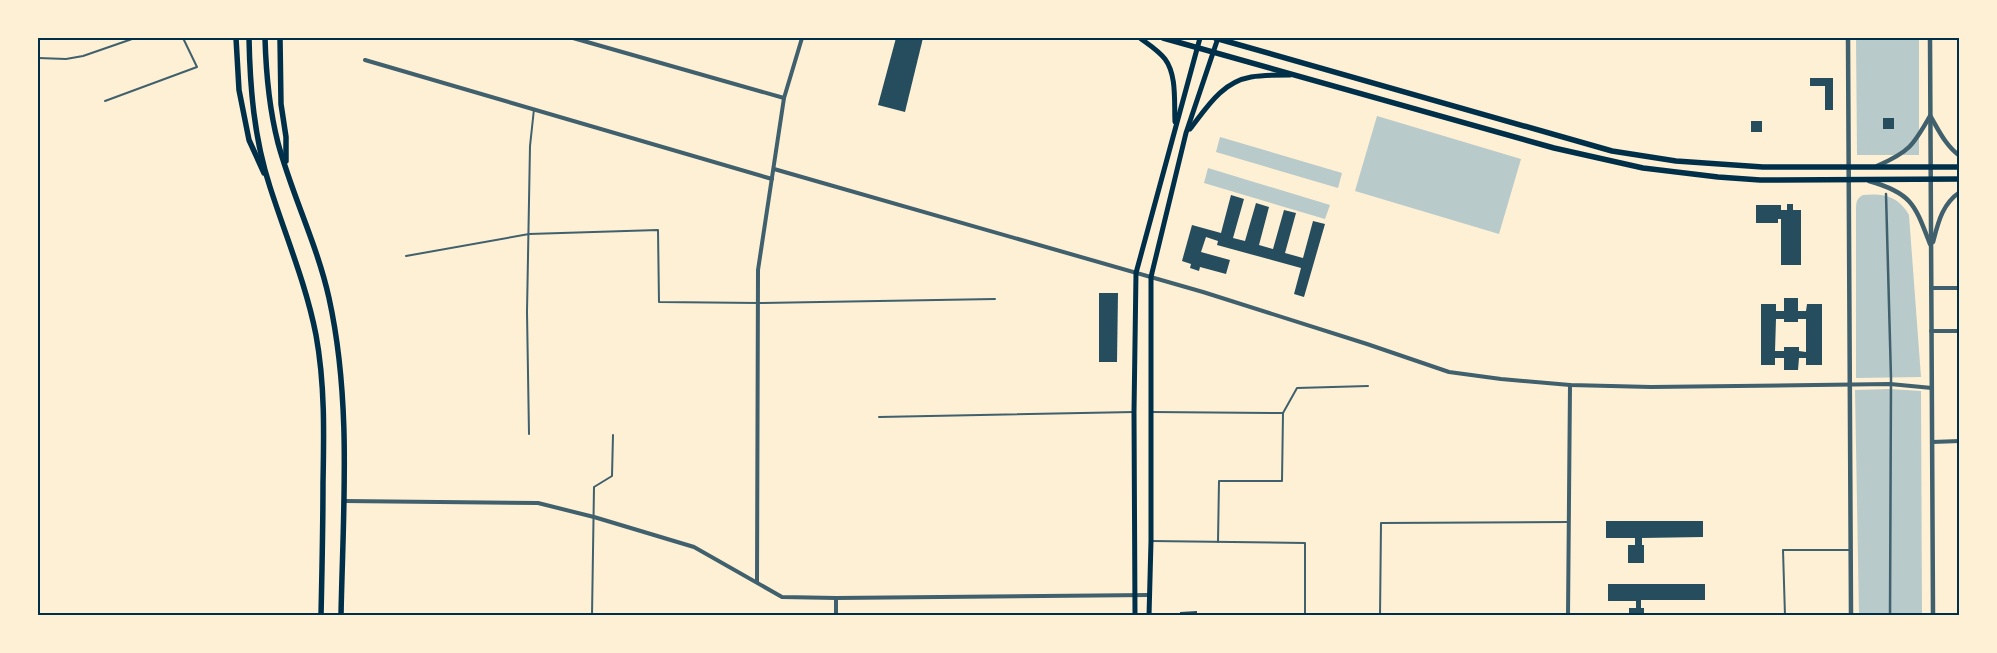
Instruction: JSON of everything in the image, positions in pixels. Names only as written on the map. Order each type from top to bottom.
[{"type":"main road","points":[[236,38],[239,90],[249,140],[270,186]]},
{"type":"main road","points":[[249,38],[250,78],[255,126],[270,186],[302,279],[316,336],[324,434],[322,616]]},
{"type":"main road","points":[[265,38],[266,77],[270,106],[287,170],[317,256],[328,296],[340,356],[344,408],[342,616]]},
{"type":"main road","points":[[280,38],[281,104],[286,137],[287,170]]},
{"type":"main road","points":[[1140,38],[1166,60],[1171,73],[1174,92],[1175,130]]},
{"type":"main road","points":[[1163,38],[1554,148],[1634,166],[1718,177],[1760,180],[1960,179]]},
{"type":"main road","points":[[1134,616],[1136,273],[1200,38]]},
{"type":"main road","points":[[1149,616],[1151,541],[1150,277],[1186,133],[1217,38],[1612,150],[1719,165],[1960,167]]},
{"type":"main road","points":[[1186,133],[1221,91],[1232,84],[1252,77],[1291,74]]},
{"type":"street","points":[[572,38],[784,98]]},
{"type":"street","points":[[757,582],[758,270],[784,98],[802,38]]},
{"type":"street","points":[[1848,38],[1851,616]]},
{"type":"street","points":[[1930,38],[1933,616]]},
{"type":"street","points":[[365,60],[772,179]]},
{"type":"street","points":[[1930,115],[1945,141],[1960,156]]},
{"type":"street","points":[[1874,167],[1907,151],[1914,143],[1930,115]]},
{"type":"street","points":[[774,169],[1150,277],[1309,325],[1449,372],[1570,385],[1651,387],[1890,384],[1932,388]]},
{"type":"street","points":[[1863,179],[1884,185],[1912,202],[1931,248]]},
{"type":"street","points":[[1931,248],[1939,218],[1954,196],[1960,192]]},
{"type":"street","points":[[1886,194],[1890,384],[1890,616]]},
{"type":"street","points":[[1931,288],[1960,288]]},
{"type":"street","points":[[1931,331],[1960,331]]},
{"type":"street","points":[[1568,616],[1570,385]]},
{"type":"street","points":[[1932,442],[1960,441]]},
{"type":"street","points":[[344,501],[538,502],[694,547],[782,597],[1149,595]]},
{"type":"street","points":[[836,598],[836,616]]},
{"type":"lane","points":[[38,58],[66,59],[83,56],[135,38]]},
{"type":"lane","points":[[105,101],[197,67],[183,38]]},
{"type":"lane","points":[[530,434],[527,312],[530,146],[534,109]]},
{"type":"lane","points":[[406,256],[529,234],[658,230],[659,302],[759,303],[995,299]]},
{"type":"lane","points":[[1218,542],[1218,481],[1282,481],[1283,413],[1297,388],[1368,386]]},
{"type":"lane","points":[[879,417],[1134,412]]},
{"type":"lane","points":[[1150,412],[1283,413]]},
{"type":"lane","points":[[592,616],[594,487],[612,476],[613,434]]},
{"type":"lane","points":[[1380,616],[1381,523],[1568,522]]},
{"type":"lane","points":[[1151,541],[1304,543],[1305,616]]},
{"type":"lane","points":[[1785,616],[1783,550],[1850,550]]},
{"type":"shaded area","points":[[1856,38],[1919,38],[1919,155],[1857,155]]},
{"type":"shaded area","points":[[1377,116],[1521,159],[1499,234],[1355,191]]},
{"type":"shaded area","points":[[1220,137],[1342,173],[1338,188],[1216,152]]},
{"type":"shaded area","points":[[1208,168],[1330,205],[1325,219],[1204,183]]},
{"type":"shaded area","points":[[1863,195],[1883,195],[1889,197],[1900,204],[1909,215],[1921,377],[1856,378],[1856,207],[1858,199]]},
{"type":"shaded area","points":[[1889,389],[1921,391],[1922,615],[1859,615],[1855,390]]},
{"type":"building","points":[[896,38],[923,38],[905,112],[878,105]]},
{"type":"building","points":[[1810,78],[1833,78],[1833,110],[1825,110],[1825,86],[1810,86]]},
{"type":"building","points":[[1883,118],[1894,118],[1894,129],[1883,129]]},
{"type":"building","points":[[1751,121],[1762,121],[1762,132],[1751,132]]},
{"type":"building","points":[[1231,195],[1244,199],[1233,238],[1245,241],[1256,203],[1269,207],[1259,245],[1273,249],[1284,210],[1296,213],[1285,253],[1303,258],[1313,221],[1325,224],[1304,297],[1294,294],[1301,268],[1217,245],[1218,241],[1206,237],[1201,252],[1230,260],[1226,274],[1200,267],[1199,271],[1190,268],[1191,264],[1182,261],[1192,225],[1221,233]]},
{"type":"building","points":[[1787,204],[1793,204],[1793,210],[1801,210],[1801,265],[1781,265],[1781,219],[1778,219],[1778,223],[1756,223],[1756,205],[1781,205],[1781,210],[1787,210]]},
{"type":"building","points":[[1099,293],[1118,293],[1117,362],[1099,362]]},
{"type":"building","points":[[1784,298],[1798,298],[1798,311],[1806,311],[1807,304],[1822,304],[1822,365],[1806,365],[1806,358],[1799,358],[1798,370],[1784,370],[1784,358],[1775,358],[1775,365],[1761,365],[1761,304],[1776,304],[1776,311],[1784,311]],"holes":[[[1776,319],[1784,319],[1784,322],[1798,322],[1798,319],[1806,319],[1806,352],[1799,351],[1799,347],[1784,347],[1784,351],[1775,351]]]},
{"type":"building","points":[[1606,521],[1703,521],[1703,537],[1642,538],[1644,563],[1628,563],[1628,545],[1635,545],[1635,538],[1606,538]]},
{"type":"building","points":[[1608,584],[1705,584],[1705,600],[1641,600],[1644,616],[1629,616],[1629,608],[1636,608],[1636,601],[1608,601]]},
{"type":"building","points":[[1197,611],[1197,616],[1180,616],[1180,612]]}]
